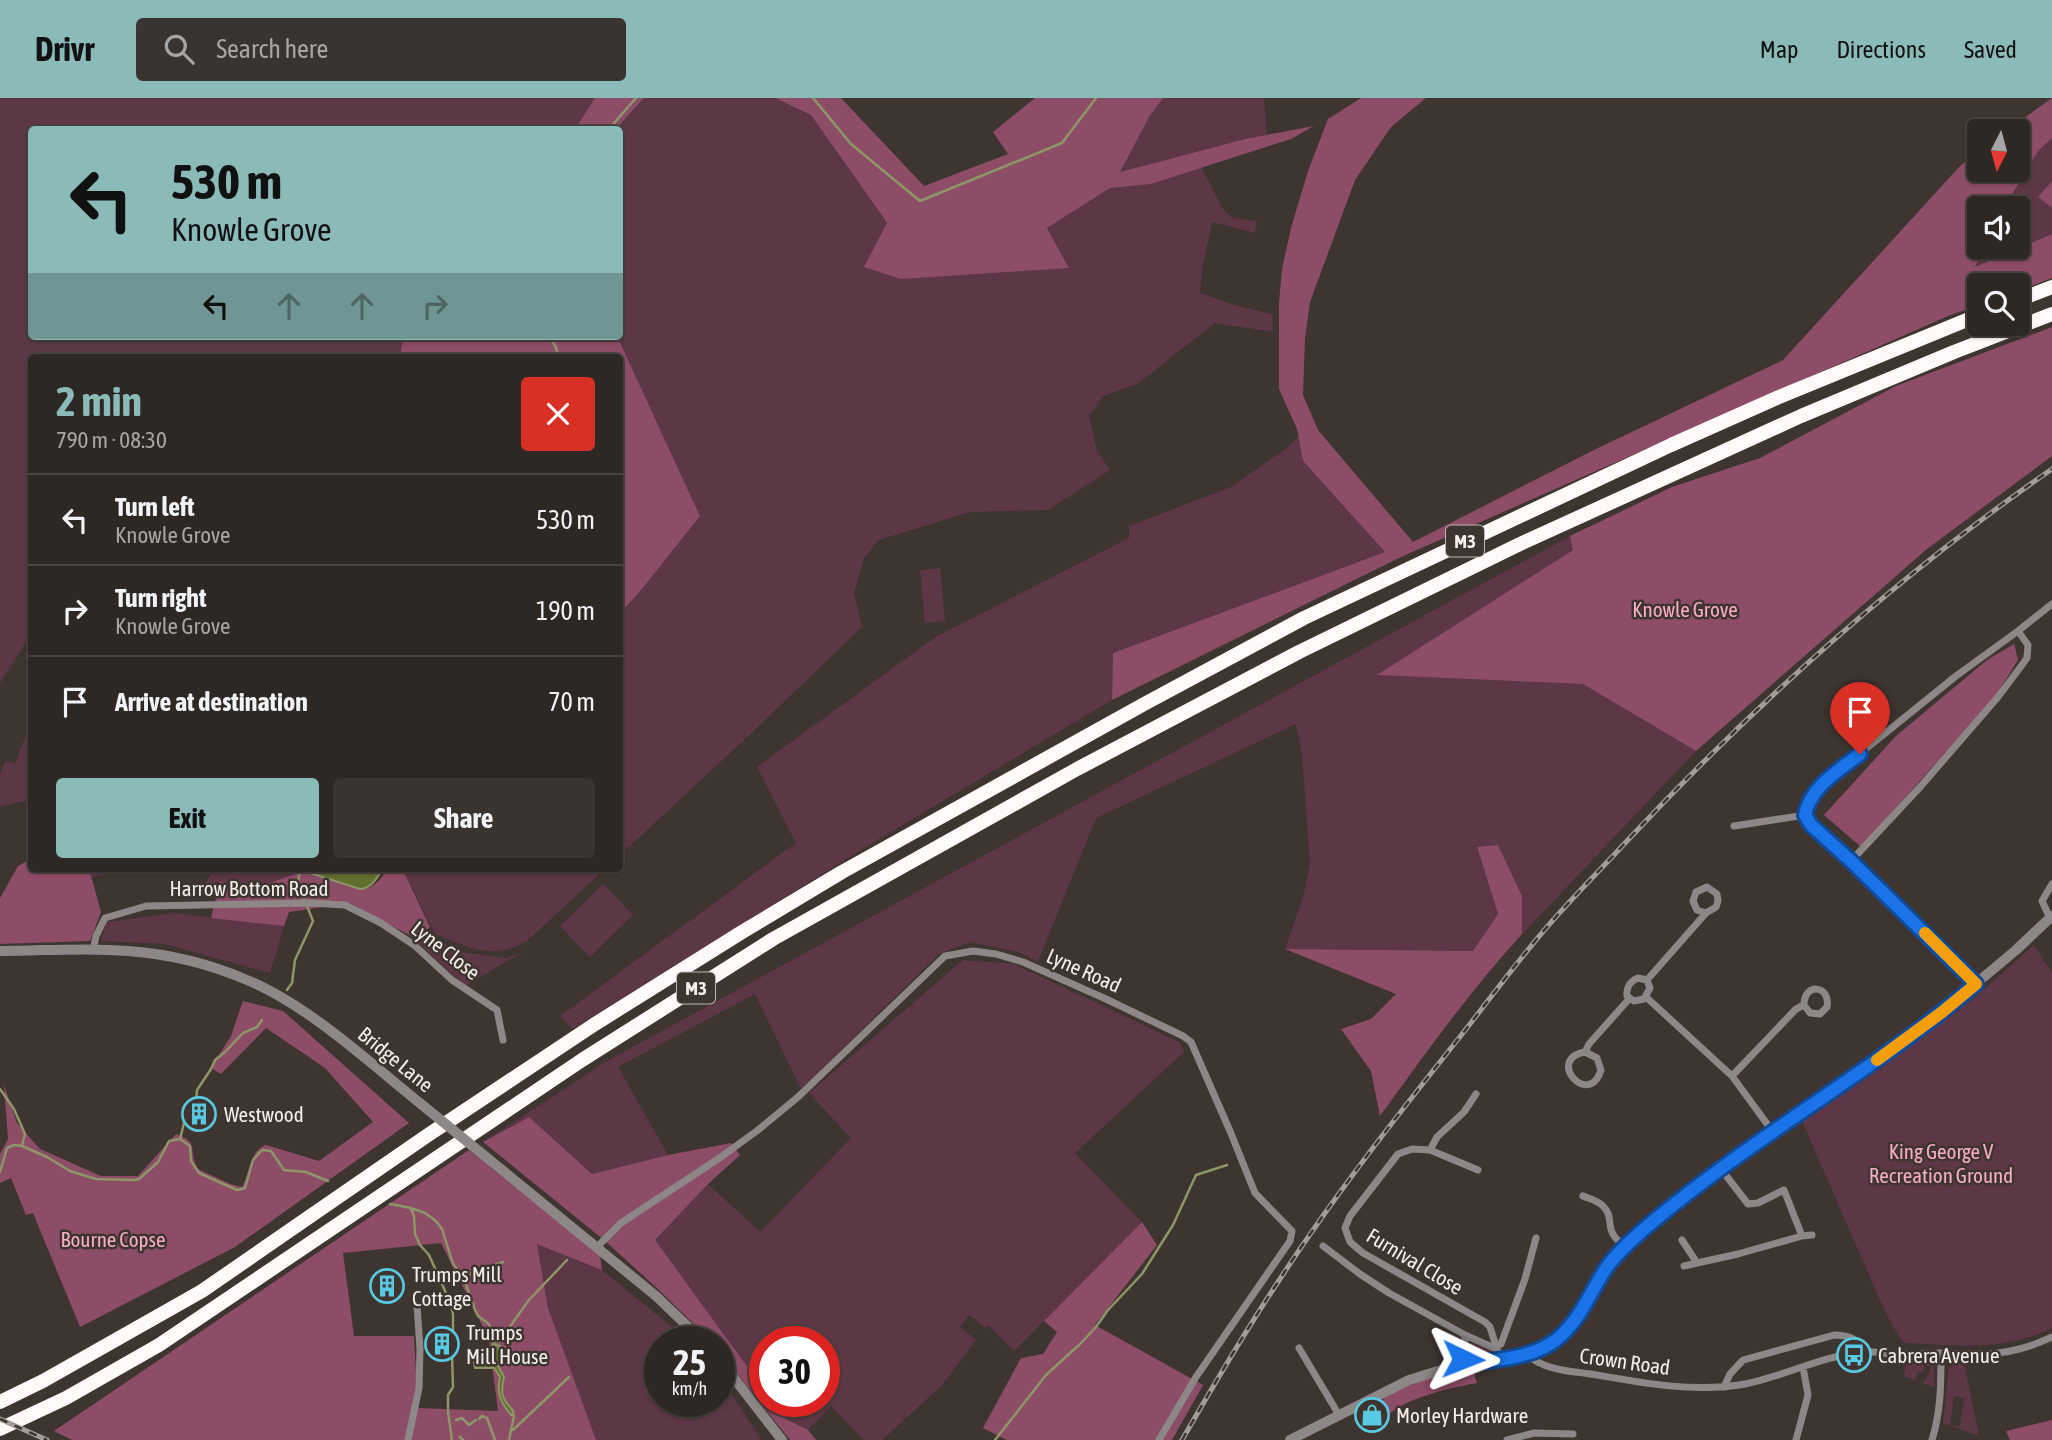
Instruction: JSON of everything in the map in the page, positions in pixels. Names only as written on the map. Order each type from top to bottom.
[{"type":"highway","points":[[2030,295],[2052,287]]},
{"type":"highway","name":"M3","points":[[0,1430],[66,1398],[159,1345],[582,1060],[773,939],[1077,769],[1299,652],[1520,544],[1789,421],[2052,314]]},
{"type":"highway","name":"M3","points":[[0,1402],[43,1381],[202,1291],[595,1024],[741,932],[842,872],[1146,703],[1341,600],[1659,450],[1967,319]]},
{"type":"street","points":[[1976,984],[1811,825],[1805,815],[1811,796],[1821,785],[1956,676],[2052,604]]},
{"type":"street","points":[[1851,861],[1998,697],[2022,665],[2027,658],[2028,645],[2018,631]]},
{"type":"street","points":[[1734,826],[1805,815]]},
{"type":"street","points":[[1290,1440],[1409,1380],[1438,1370],[1526,1354],[1544,1347],[1564,1332],[1584,1307],[1608,1266],[1655,1219],[1721,1169],[1917,1032],[2016,950],[2051,917],[2042,901],[2052,884]]},
{"type":"street","name":"Harrow Bottom Road","points":[[93,950],[96,936],[105,918],[146,906],[302,903],[345,905]]},
{"type":"street","name":"Lyne Close","points":[[345,905],[382,923],[414,945],[452,980],[497,1010],[503,1040]]},
{"type":"street","points":[[1647,979],[1706,913]]},
{"type":"street","name":"Bridge Lane","points":[[0,951],[129,951],[209,966],[248,980],[302,1010],[597,1247],[687,1326]]},
{"type":"street","name":"Lyne Road","points":[[597,1247],[621,1223],[722,1157],[798,1097],[946,956],[972,951],[996,954],[1023,962],[1106,999],[1191,1042],[1255,1193],[1292,1231],[1290,1241],[1196,1377],[1159,1440]]},
{"type":"street","points":[[1629,999],[1627,993],[1631,982],[1638,978],[1647,979]]},
{"type":"street","points":[[1629,999],[1638,1002],[1646,997],[1650,988],[1647,979]]},
{"type":"street","points":[[1646,997],[1732,1076],[1773,1132]]},
{"type":"street","points":[[1585,1052],[1597,1058],[1601,1070],[1592,1083],[1581,1084],[1572,1079],[1569,1064],[1575,1055],[1585,1052],[1629,999]]},
{"type":"street","points":[[1732,1076],[1796,1009],[1804,1005]]},
{"type":"street","points":[[1476,1094],[1464,1112],[1437,1137],[1430,1150],[1478,1170]]},
{"type":"street","name":"Furnival Close","points":[[1430,1150],[1412,1149],[1398,1154],[1350,1216],[1345,1233],[1350,1242],[1363,1253],[1485,1322],[1490,1327],[1500,1359]]},
{"type":"street","points":[[1721,1169],[1748,1204],[1758,1203],[1783,1186],[1802,1237]]},
{"type":"street","points":[[1583,1196],[1603,1206],[1608,1214],[1611,1234],[1626,1247]]},
{"type":"street","points":[[1684,1266],[1812,1235]]},
{"type":"street","points":[[1323,1246],[1368,1280],[1465,1335],[1496,1348],[1501,1343],[1525,1279],[1535,1238]]},
{"type":"street","points":[[1682,1240],[1697,1263]]},
{"type":"street","points":[[408,1440],[419,1388],[417,1305]]},
{"type":"street","points":[[1464,1364],[1465,1335]]},
{"type":"street","points":[[1724,1387],[1730,1374],[1743,1360],[1834,1335],[1853,1339],[1864,1352]]},
{"type":"street","name":"Crown Road","points":[[1526,1354],[1532,1360],[1548,1367],[1633,1382],[1724,1387],[1864,1352],[1973,1355],[2005,1353],[2022,1350],[2052,1337]]},
{"type":"street","points":[[1299,1348],[1339,1415]]},
{"type":"street","points":[[1932,1440],[1938,1420],[1941,1392],[1941,1353]]},
{"type":"street","points":[[1796,1440],[1808,1395],[1804,1367]]},
{"type":"street","points":[[735,1380],[782,1440]]},
{"type":"street","points":[[1507,1440],[1534,1433],[1573,1434]]},
{"type":"green space","points":[[0,98],[595,98],[577,126],[340,126],[336,123],[334,126],[28,126],[28,340],[402,340],[400,354],[28,354],[28,639],[0,683]]},
{"type":"green space","points":[[595,98],[644,98],[619,126],[577,126]]},
{"type":"green space","points":[[644,98],[775,98],[811,115],[887,224],[1069,267],[1047,228],[1110,188],[1151,184],[1201,167],[1223,209],[1232,218],[1257,221],[1255,233],[1212,222],[1200,293],[1272,314],[1273,332],[1215,323],[1137,384],[1103,396],[1089,416],[1097,451],[1110,470],[1048,510],[970,512],[879,540],[864,558],[854,592],[862,627],[623,852],[623,611],[700,516],[619,340],[623,340],[623,126],[620,126]]},
{"type":"green space","points":[[775,98],[841,98],[924,186],[1008,154],[993,132],[1035,98],[1163,98],[1149,117],[1120,172],[1245,139],[1314,126],[1291,139],[1151,184],[1110,188],[1047,228],[1069,268],[901,279],[864,267],[887,223],[811,115]]},
{"type":"green space","points":[[1163,98],[1264,98],[1267,135],[1119,172],[1149,117]]},
{"type":"green space","points":[[1361,98],[1426,98],[1391,127],[1355,180],[1310,302],[1305,338],[1303,395],[1318,430],[1413,542],[1596,449],[1783,360],[1967,160],[1967,182],[2020,182],[2011,196],[1967,196],[1967,259],[1979,259],[1975,267],[1994,259],[2030,259],[2030,243],[2052,234],[2052,278],[2030,286],[2030,273],[1967,273],[1967,309],[1401,557],[1112,700],[1113,653],[1385,552],[1303,461],[1297,429],[1279,389],[1279,303],[1282,269],[1308,171],[1328,119]]},
{"type":"green space","points":[[2052,98],[2052,138],[2038,151],[2030,164],[2030,119],[2023,119]]},
{"type":"green space","points":[[2052,138],[2052,181],[2038,197],[2052,208],[2052,234],[2030,244],[2030,196],[2011,196],[2020,182],[2030,182],[2030,164],[2038,151]]},
{"type":"green space","points":[[2052,181],[2052,208],[2038,197]]},
{"type":"green space","points":[[1979,259],[1995,259],[1974,268]]},
{"type":"green space","name":"Knowle Grove","points":[[2052,327],[2052,456],[1927,549],[1696,751],[1583,684],[1377,675],[1573,550],[1570,536],[1672,487],[1760,458],[1896,386]]},
{"type":"green space","points":[[402,340],[619,340],[700,516],[623,611],[623,354],[400,354]]},
{"type":"green space","points":[[1299,436],[1303,461],[1385,552],[1113,653],[1112,700],[874,842],[572,1029],[560,1016],[796,843],[757,767],[937,636],[1129,538],[1129,526],[1231,487],[1284,450]]},
{"type":"green space","points":[[1570,536],[1573,550],[1378,675],[1583,684],[1696,751],[1522,934],[1522,896],[1498,845],[1477,848],[1498,914],[1473,951],[1285,949],[1304,894],[1310,864],[1302,755],[1296,724],[1096,818],[1038,961],[1018,952],[970,942],[939,954],[801,1089],[755,994],[618,1067],[668,1155],[592,1174],[529,1117],[483,1142],[607,1061]]},
{"type":"green space","points":[[940,568],[945,621],[925,623],[920,570]]},
{"type":"green space","points":[[2014,644],[2018,660],[1995,697],[1861,847],[1824,815],[1896,736],[1987,660]]},
{"type":"green space","points":[[28,730],[28,801],[0,806],[0,775],[5,761],[15,764]]},
{"type":"green space","points":[[1498,845],[1522,896],[1522,934],[1466,1000],[1380,1116],[1371,1071],[1341,1029],[1371,1019],[1396,994],[1285,949],[1473,951],[1498,914],[1477,847]]},
{"type":"green space","points":[[28,861],[28,872],[90,872],[101,912],[90,941],[0,944],[0,898],[18,866]]},
{"type":"green space","points":[[90,872],[117,872],[91,877]]},
{"type":"green space","points":[[212,872],[293,872],[292,875],[249,890],[220,881],[195,900]]},
{"type":"green space","points":[[307,872],[360,889],[377,883],[385,872],[404,872],[430,927],[416,939],[350,903],[289,912],[284,926],[211,918],[220,881],[249,890]]},
{"type":"green space","points":[[404,872],[602,872],[528,940],[515,947],[481,950],[435,934]]},
{"type":"green space","points":[[603,884],[633,915],[590,957],[560,926]]},
{"type":"green space","points":[[174,913],[284,926],[270,973],[165,944],[101,941],[107,922]]},
{"type":"green space","points":[[428,934],[459,952],[506,958],[521,953],[465,986],[417,942]]},
{"type":"green space","name":"King George V Recreation Ground","points":[[2034,945],[2052,973],[2052,1328],[2034,1336],[1997,1344],[1904,1343],[1880,1300],[1802,1121],[1972,1000]]},
{"type":"green space","points":[[963,960],[1014,964],[1179,1042],[1184,1052],[1075,1153],[1142,1222],[1014,1351],[988,1325],[986,1328],[969,1315],[960,1327],[976,1340],[941,1386],[882,1440],[864,1440],[840,1415],[840,1326],[749,1326],[749,1369],[735,1350],[735,1326],[717,1326],[654,1240],[708,1184],[760,1232],[851,1138],[809,1093]]},
{"type":"green space","name":"Bourne Copse","points":[[243,1001],[283,1011],[409,1123],[235,1247],[80,1327],[33,1213],[26,1215],[11,1178],[0,1183],[0,1154],[8,1139],[4,1085],[17,1123],[40,1149],[101,1176],[138,1176],[176,1134],[191,1144],[198,1169],[242,1187],[253,1157],[266,1145],[319,1161],[373,1122],[325,1068],[266,1028],[221,1074],[211,1068],[231,1036]]},
{"type":"green space","points":[[529,1117],[592,1174],[731,1143],[740,1155],[708,1184],[655,1240],[718,1326],[696,1326],[604,1240],[483,1142]]},
{"type":"green space","points":[[469,1150],[600,1255],[602,1270],[537,1244],[548,1308],[596,1440],[72,1440],[54,1431]],"holes":[[[441,1243],[489,1339],[498,1411],[418,1408],[414,1336],[354,1336],[343,1253]]]},
{"type":"green space","points":[[1142,1222],[1157,1245],[1095,1325],[1203,1385],[1172,1440],[1007,1440],[983,1428],[1021,1358],[1043,1354],[1057,1332],[1044,1321]]},
{"type":"green space","points":[[537,1243],[602,1270],[670,1326],[644,1326],[644,1417],[735,1417],[735,1400],[760,1438],[596,1440],[548,1308]]},
{"type":"green space","points":[[1472,1342],[1493,1350],[1493,1355],[1468,1359],[1469,1345]]},
{"type":"green space","points":[[735,1350],[749,1369],[749,1389],[735,1371]]},
{"type":"green space","points":[[1907,1359],[1931,1362],[1934,1368],[1934,1387],[1923,1383],[1931,1367],[1925,1365],[1915,1380],[1904,1376]]},
{"type":"green space","points":[[1954,1363],[1964,1363],[1979,1436],[1943,1423],[1949,1367]],"holes":[[[1954,1396],[1964,1398],[1960,1426],[1950,1425]]]},
{"type":"green space","points":[[1473,1370],[1477,1383],[1418,1398],[1388,1415],[1382,1403],[1385,1395],[1441,1373]]},
{"type":"green space","points":[[772,1417],[783,1417],[808,1430],[816,1440],[790,1440]]},
{"type":"green space","points":[[783,1417],[820,1417],[808,1430]]},
{"type":"green space","points":[[2052,1420],[2052,1440],[2010,1440],[2006,1431]]},
{"type":"shaded area","points":[[307,872],[380,872],[371,885],[360,889]]},
{"type":"shaded area","points":[[493,1344],[500,1346],[498,1349],[501,1352],[501,1361],[497,1364],[504,1377],[503,1396],[514,1412],[511,1415],[500,1398],[500,1377],[494,1368],[475,1368],[474,1362],[489,1357]]},
{"type":"waterway","points":[[612,126],[636,98]]},
{"type":"waterway","points":[[813,98],[851,144],[920,201],[1062,143],[1096,98]]},
{"type":"waterway","points":[[551,340],[557,354]]},
{"type":"waterway","points":[[287,990],[292,983],[295,960],[313,921],[298,886],[301,872]]},
{"type":"waterway","points":[[180,1139],[186,1115],[196,1102],[197,1090],[215,1060],[243,1033],[257,1027],[262,1020]]},
{"type":"waterway","points":[[0,1089],[14,1109],[25,1134],[22,1145]]},
{"type":"waterway","points":[[180,1139],[190,1146],[191,1161],[199,1173],[237,1190],[245,1188],[253,1160],[262,1150],[271,1151],[284,1170],[306,1172],[328,1181]]},
{"type":"waterway","points":[[0,1172],[7,1148],[14,1145],[47,1157],[70,1171],[96,1179],[134,1180],[139,1179],[158,1162],[169,1141],[180,1139]]},
{"type":"waterway","points":[[995,1440],[1046,1375],[1080,1344],[1142,1274],[1173,1225],[1196,1175],[1227,1165]]},
{"type":"waterway","points":[[390,1204],[425,1213],[442,1229],[453,1264],[463,1276],[478,1316],[489,1324],[495,1347]]},
{"type":"waterway","points":[[411,1209],[415,1234],[429,1255],[450,1302],[453,1336]]},
{"type":"waterway","points":[[494,1342],[499,1342],[529,1300],[567,1260]]},
{"type":"waterway","points":[[463,1276],[503,1262]]},
{"type":"waterway","points":[[452,1355],[453,1387],[448,1395],[448,1412],[452,1440]]},
{"type":"waterway","points":[[513,1430],[569,1377]]},
{"type":"waterway","points":[[509,1440],[514,1416],[512,1414]]},
{"type":"waterway","points":[[479,1419],[482,1416],[487,1418],[495,1440]]},
{"type":"waterway","points":[[456,1420],[462,1418],[469,1425],[476,1420]]},
{"type":"waterway","points":[[460,1437],[463,1440]]},
{"type":"railway","points":[[1182,1440],[1253,1321],[1321,1219],[1365,1158],[1554,919],[1675,791],[1829,644],[1938,553],[2052,469]]},
{"type":"railway","points":[[0,1419],[47,1440]]},
{"type":"slow traffic","points":[[1877,1060],[1917,1032],[1976,984],[1925,933]]},
{"type":"place","name":"Westwood","points":[[199,1114]]},
{"type":"place","name":"Trumps Mill Cottage","points":[[387,1286]]},
{"type":"place","name":"Trumps Mill House","points":[[442,1344]]},
{"type":"place","name":"Cabrera Avenue","points":[[1854,1355]]},
{"type":"place","name":"Morley Hardware","points":[[1372,1415]]},
{"type":"route","points":[[1463,1359],[1465,1364],[1526,1354],[1555,1341],[1573,1323],[1616,1256],[1655,1219],[1721,1169],[1917,1032],[1976,984],[1811,825],[1805,815],[1811,796],[1860,754]]}]
